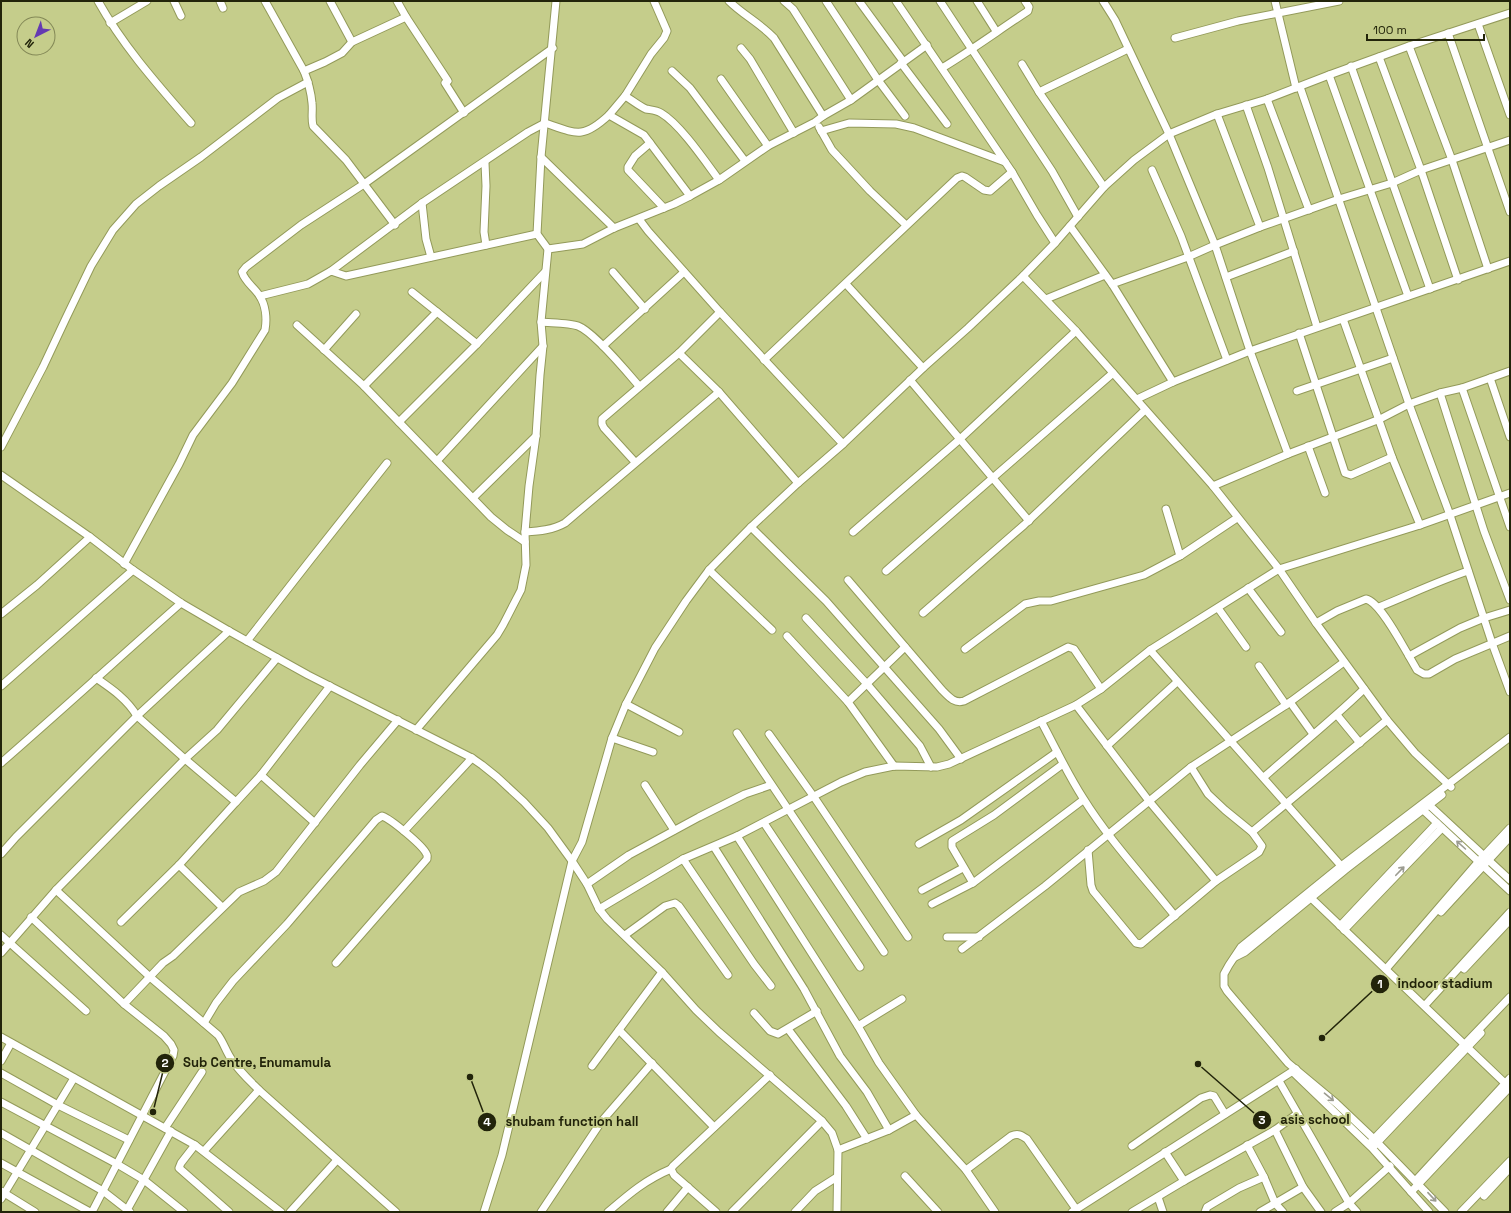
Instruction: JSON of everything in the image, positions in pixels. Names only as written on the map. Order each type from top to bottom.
[{"type":"street","points":[[98,1],[110,23],[151,77],[190,123]]},
{"type":"street","points":[[110,23],[147,1]]},
{"type":"street","points":[[174,1],[181,16]]},
{"type":"street","points":[[265,1],[304,71],[308,82],[312,104],[311,121],[313,126],[346,160],[395,225]]},
{"type":"street","points":[[330,1],[352,42]]},
{"type":"street","points":[[397,1],[447,82],[464,113]]},
{"type":"street","points":[[416,730],[497,635],[504,625],[523,584],[526,565],[525,532],[529,486],[536,436],[543,346],[541,322],[548,249],[537,234],[541,157],[553,48],[556,1]]},
{"type":"street","points":[[260,296],[308,284],[331,272],[395,225],[422,203],[528,132],[545,123],[568,131],[582,133],[590,130],[609,115],[625,96],[651,54],[664,38],[666,31],[654,1]]},
{"type":"street","points":[[729,1],[743,14],[764,28],[774,38],[823,116]]},
{"type":"street","points":[[784,1],[793,9],[851,100]]},
{"type":"street","points":[[826,1],[878,80],[905,116]]},
{"type":"street","points":[[859,1],[947,124]]},
{"type":"street","points":[[896,1],[1012,172],[1055,243]]},
{"type":"street","points":[[940,1],[1052,170],[1078,218]]},
{"type":"street","points":[[977,1],[996,31]]},
{"type":"street","points":[[942,68],[972,50],[996,31],[1028,12],[1029,7],[1025,1]]},
{"type":"street","points":[[1103,1],[1115,20],[1169,134],[1215,245],[1250,351],[1288,454]]},
{"type":"street","points":[[1275,1],[1298,88],[1339,199],[1409,404],[1450,515],[1492,643],[1510,692]]},
{"type":"street","points":[[1175,38],[1238,21],[1339,1]]},
{"type":"street","points":[[484,1212],[502,1155],[572,861],[582,842],[612,738],[626,704],[655,648],[686,601],[709,570],[751,527],[843,444],[922,368],[968,328],[1023,276],[1078,218],[1104,187],[1134,160],[1169,134],[1217,114],[1298,88],[1351,66],[1510,13]]},
{"type":"street","points":[[304,71],[336,56],[352,42],[406,17]]},
{"type":"street","points":[[1478,24],[1510,115]]},
{"type":"street","points":[[1448,33],[1510,212]]},
{"type":"street","points":[[548,249],[583,244],[614,228],[690,196],[719,180],[768,146],[816,122],[823,116],[851,100],[927,45]]},
{"type":"street","points":[[1409,46],[1452,160],[1488,269]]},
{"type":"street","points":[[124,564],[179,464],[193,435],[232,383],[265,330],[267,322],[266,314],[260,296],[244,277],[242,272],[301,225],[364,184],[553,48]]},
{"type":"street","points":[[741,48],[750,59],[794,133]]},
{"type":"street","points":[[1039,92],[1128,49]]},
{"type":"street","points":[[1379,57],[1421,170],[1458,280]]},
{"type":"street","points":[[1022,64],[1039,92],[1104,187]]},
{"type":"street","points":[[1351,66],[1430,289]]},
{"type":"street","points":[[672,71],[690,88],[745,161]]},
{"type":"street","points":[[1329,75],[1408,296]]},
{"type":"street","points":[[721,78],[768,146]]},
{"type":"street","points":[[1,447],[43,367],[91,266],[113,230],[136,204],[159,186],[201,157],[278,98],[308,82]]},
{"type":"street","points":[[625,96],[646,108],[662,113],[671,121],[702,157],[719,180]]},
{"type":"street","points":[[1267,99],[1309,210]]},
{"type":"street","points":[[1246,105],[1285,219],[1317,327]]},
{"type":"street","points":[[1217,114],[1260,228]]},
{"type":"street","points":[[609,115],[644,134],[690,196]]},
{"type":"street","points":[[816,122],[832,150],[870,191],[906,225]]},
{"type":"street","points":[[821,131],[849,123],[896,124],[914,128],[1005,163]]},
{"type":"street","points":[[1112,284],[1188,258],[1215,245],[1339,199],[1370,188],[1392,183],[1421,170],[1510,140]]},
{"type":"street","points":[[650,143],[635,156],[628,167],[628,170],[664,208]]},
{"type":"street","points":[[541,157],[614,228]]},
{"type":"street","points":[[485,162],[486,186],[484,232],[486,245]]},
{"type":"street","points":[[1152,170],[1181,236],[1227,360]]},
{"type":"street","points":[[764,360],[959,176],[965,177],[984,190],[990,191],[1012,172]]},
{"type":"street","points":[[422,203],[426,239],[430,257]]},
{"type":"street","points":[[639,218],[648,231],[720,312],[843,444]]},
{"type":"street","points":[[1070,226],[1112,284],[1173,382]]},
{"type":"street","points":[[331,272],[346,276],[537,234]]},
{"type":"street","points":[[1226,277],[1294,251]]},
{"type":"street","points":[[1137,399],[1173,382],[1250,351],[1376,306],[1458,280],[1510,261]]},
{"type":"street","points":[[399,422],[477,344],[545,272]]},
{"type":"street","points":[[613,272],[645,309]]},
{"type":"street","points":[[603,346],[684,272]]},
{"type":"street","points":[[1046,299],[1105,274]]},
{"type":"street","points":[[1023,276],[1114,373],[1213,486],[1279,569],[1316,623],[1387,720],[1415,753],[1450,786]]},
{"type":"street","points":[[846,284],[922,368]]},
{"type":"street","points":[[412,292],[477,344]]},
{"type":"street","points":[[364,386],[437,312]]},
{"type":"street","points":[[635,462],[602,424],[602,419],[679,353],[720,312]]},
{"type":"street","points":[[324,350],[356,314]]},
{"type":"street","points":[[1343,319],[1380,419],[1392,457],[1420,525]]},
{"type":"street","points":[[541,322],[578,326],[586,331],[603,346],[639,386]]},
{"type":"street","points":[[297,325],[364,386],[491,517],[525,542]]},
{"type":"street","points":[[853,532],[960,439],[1076,332]]},
{"type":"street","points":[[1299,333],[1332,437],[1346,474],[1351,475],[1392,457]]},
{"type":"street","points":[[437,461],[543,346]]},
{"type":"street","points":[[679,353],[719,392],[798,483]]},
{"type":"street","points":[[1297,391],[1316,386],[1361,368],[1393,358]]},
{"type":"street","points":[[1213,486],[1288,454],[1380,419],[1409,404],[1440,392],[1462,388],[1510,371]]},
{"type":"street","points":[[886,572],[1114,373]]},
{"type":"street","points":[[1490,378],[1510,437]]},
{"type":"street","points":[[910,380],[1029,521]]},
{"type":"street","points":[[1462,388],[1510,528]]},
{"type":"street","points":[[525,532],[549,530],[559,527],[565,523],[719,392]]},
{"type":"street","points":[[1440,392],[1484,531],[1510,600]]},
{"type":"street","points":[[922,613],[1029,521],[1145,410]]},
{"type":"street","points":[[473,498],[536,436]]},
{"type":"street","points":[[1308,446],[1325,493]]},
{"type":"street","points":[[247,641],[388,463]]},
{"type":"street","points":[[1,475],[90,537],[124,564],[181,602],[277,658],[472,758],[497,777],[524,802],[548,828],[587,884],[599,909],[662,972],[696,1010],[719,1032],[822,1121],[832,1133],[838,1150],[837,1212]]},
{"type":"street","points":[[599,909],[683,859],[714,847],[865,772],[894,766],[931,767],[949,764],[1076,705],[1101,689],[1150,650],[1279,569],[1420,525],[1510,493]]},
{"type":"street","points":[[1166,510],[1180,556]]},
{"type":"street","points":[[964,649],[1025,604],[1038,601],[1051,601],[1144,575],[1180,556],[1237,518]]},
{"type":"street","points":[[751,527],[826,601],[939,729],[961,759]]},
{"type":"street","points":[[1,614],[37,585],[90,537]]},
{"type":"street","points":[[1,686],[133,570]]},
{"type":"street","points":[[709,570],[772,630]]},
{"type":"street","points":[[1378,607],[1419,591],[1449,577],[1468,571]]},
{"type":"street","points":[[848,580],[942,690],[955,701],[964,701],[1068,646],[1074,649],[1101,689]]},
{"type":"street","points":[[1248,588],[1281,632]]},
{"type":"street","points":[[1316,623],[1337,611],[1366,599],[1371,600],[1378,607],[1417,670],[1424,674],[1429,674],[1456,659],[1510,636]]},
{"type":"street","points":[[1,763],[181,602]]},
{"type":"street","points":[[1218,608],[1246,647]]},
{"type":"street","points":[[1409,656],[1460,628],[1484,618],[1510,610]]},
{"type":"street","points":[[806,618],[867,684],[920,746],[931,767]]},
{"type":"street","points":[[1,854],[16,837],[39,816],[137,716],[230,631]]},
{"type":"street","points":[[787,636],[848,702],[894,766]]},
{"type":"street","points":[[848,702],[905,647]]},
{"type":"street","points":[[1150,650],[1343,868]]},
{"type":"street","points":[[1,953],[56,890],[184,759],[217,730],[277,658]]},
{"type":"street","points":[[962,950],[1045,886],[1191,767],[1288,703],[1344,662]]},
{"type":"street","points":[[1259,666],[1313,734]]},
{"type":"street","points":[[96,678],[122,696],[137,716],[184,759],[236,802]]},
{"type":"street","points":[[1107,746],[1177,682]]},
{"type":"street","points":[[121,922],[179,865],[261,775],[330,686]]},
{"type":"street","points":[[1264,777],[1337,715],[1364,689]]},
{"type":"street","points":[[626,704],[680,732]]},
{"type":"street","points":[[1076,705],[1149,801],[1216,881]]},
{"type":"street","points":[[1337,715],[1360,743]]},
{"type":"street","points":[[124,1004],[163,963],[173,956],[239,892],[264,881],[276,872],[360,765],[398,720]]},
{"type":"street","points":[[1252,832],[1387,720]]},
{"type":"street","points":[[1041,721],[1083,800],[1108,834],[1175,916]]},
{"type":"street","points":[[737,733],[884,952]]},
{"type":"street","points":[[769,734],[814,797],[908,938]]},
{"type":"street","points":[[1450,786],[1510,737]]},
{"type":"street","points":[[612,738],[653,752]]},
{"type":"street","points":[[1429,1212],[1390,1166],[1294,1070],[1224,986],[1224,979],[1226,970],[1234,958],[1244,952],[1343,868],[1510,741]]},
{"type":"street","points":[[919,844],[961,820],[1057,752]]},
{"type":"street","points":[[404,831],[472,758]]},
{"type":"street","points":[[973,883],[952,847],[952,841],[994,815],[1063,764]]},
{"type":"street","points":[[1088,850],[1090,885],[1093,892],[1136,943],[1143,944],[1216,881],[1260,850],[1262,846],[1252,832],[1224,810],[1208,794],[1191,767]]},
{"type":"street","points":[[261,775],[315,823]]},
{"type":"street","points":[[645,785],[674,830]]},
{"type":"street","points":[[587,884],[629,855],[674,830],[745,794],[771,785]]},
{"type":"street","points":[[932,904],[973,883],[1083,800]]},
{"type":"street","points":[[1424,806],[1439,825],[1510,880]]},
{"type":"street","points":[[1424,806],[1484,861],[1510,891]]},
{"type":"street","points":[[204,1023],[216,1002],[233,981],[287,924],[376,820],[382,816],[404,831],[424,849],[427,859],[336,963]]},
{"type":"street","points":[[764,823],[860,967]]},
{"type":"street","points":[[1343,926],[1439,825]]},
{"type":"street","points":[[1388,969],[1484,861],[1510,828]]},
{"type":"street","points":[[737,836],[858,1026],[879,1063],[916,1114],[966,1170],[992,1211]]},
{"type":"street","points":[[1484,861],[1510,837]]},
{"type":"street","points":[[714,847],[804,989],[840,1056],[867,1092],[889,1130]]},
{"type":"street","points":[[683,859],[754,964],[771,986]]},
{"type":"street","points":[[179,865],[222,907]]},
{"type":"street","points":[[922,890],[963,868]]},
{"type":"street","points":[[56,890],[150,977],[218,1035],[232,1061],[259,1090],[396,1212]]},
{"type":"street","points":[[1311,895],[1509,1084],[1417,1182],[1411,1192]]},
{"type":"street","points":[[625,935],[665,906],[675,903],[679,906],[728,975]]},
{"type":"street","points":[[1428,1006],[1510,912]]},
{"type":"street","points":[[1,1163],[91,1212],[173,1056],[174,1050],[164,1036],[124,1004],[31,917]]},
{"type":"street","points":[[1428,1006],[1510,920]]},
{"type":"street","points":[[1,934],[86,1011]]},
{"type":"street","points":[[946,937],[980,937]]},
{"type":"street","points":[[592,1066],[662,972]]},
{"type":"street","points":[[1468,1044],[1510,997]]},
{"type":"street","points":[[858,1026],[902,999]]},
{"type":"street","points":[[1370,1146],[1510,1002]]},
{"type":"street","points":[[754,1013],[770,1031],[774,1034],[778,1034],[817,1011]]},
{"type":"street","points":[[788,1029],[846,1106],[867,1139]]},
{"type":"street","points":[[619,1030],[714,1127]]},
{"type":"street","points":[[1,1036],[204,1151],[281,1212]]},
{"type":"street","points":[[1,1062],[11,1043]]},
{"type":"street","points":[[541,1212],[601,1122],[652,1063]]},
{"type":"street","points":[[1294,1070],[1336,1103],[1376,1141],[1445,1212]]},
{"type":"street","points":[[966,1170],[1011,1136],[1016,1134],[1021,1135],[1027,1139],[1074,1211],[1294,1070]]},
{"type":"street","points":[[1,1133],[103,1191],[129,1211],[168,1130],[202,1072]]},
{"type":"street","points":[[1,1073],[58,1105],[129,1140]]},
{"type":"street","points":[[608,1212],[639,1186],[654,1176],[671,1169],[770,1075]]},
{"type":"street","points":[[35,1212],[2,1194],[17,1173],[74,1078]]},
{"type":"street","points":[[1279,1080],[1349,1203],[1357,1212]]},
{"type":"street","points":[[204,1151],[259,1090]]},
{"type":"street","points":[[1132,1146],[1201,1098],[1214,1096],[1225,1114]]},
{"type":"street","points":[[1,1102],[144,1180],[184,1212]]},
{"type":"street","points":[[838,1150],[889,1130],[916,1114]]},
{"type":"street","points":[[1132,1212],[1275,1130],[1297,1114]]},
{"type":"street","points":[[732,1212],[822,1121]]},
{"type":"street","points":[[1275,1130],[1304,1187],[1321,1212]]},
{"type":"street","points":[[1247,1145],[1264,1177],[1275,1203],[1283,1212]]},
{"type":"street","points":[[196,1146],[181,1163],[179,1168],[229,1212]]},
{"type":"street","points":[[1165,1152],[1184,1181]]},
{"type":"street","points":[[290,1212],[337,1160]]},
{"type":"street","points":[[1462,1212],[1510,1161]]},
{"type":"street","points":[[1336,1212],[1349,1203],[1390,1166]]},
{"type":"street","points":[[1468,1212],[1510,1168]]},
{"type":"street","points":[[671,1169],[674,1175],[716,1212]]},
{"type":"street","points":[[905,1176],[938,1212]]},
{"type":"street","points":[[795,1212],[815,1191],[837,1177]]},
{"type":"street","points":[[1205,1212],[1207,1207],[1220,1199],[1239,1188],[1264,1177]]},
{"type":"street","points":[[667,1212],[688,1187]]},
{"type":"street","points":[[1260,1212],[1304,1187]]},
{"type":"street","points":[[1158,1197],[1164,1212]]},
{"type":"place","name":"indoor stadium","points":[[1322,1038]]},
{"type":"place","name":"asis school","points":[[1198,1064]]},
{"type":"place","name":"shubam function hall","points":[[470,1077]]},
{"type":"place","name":"Sub Centre, Enumamula","points":[[153,1112]]}]
